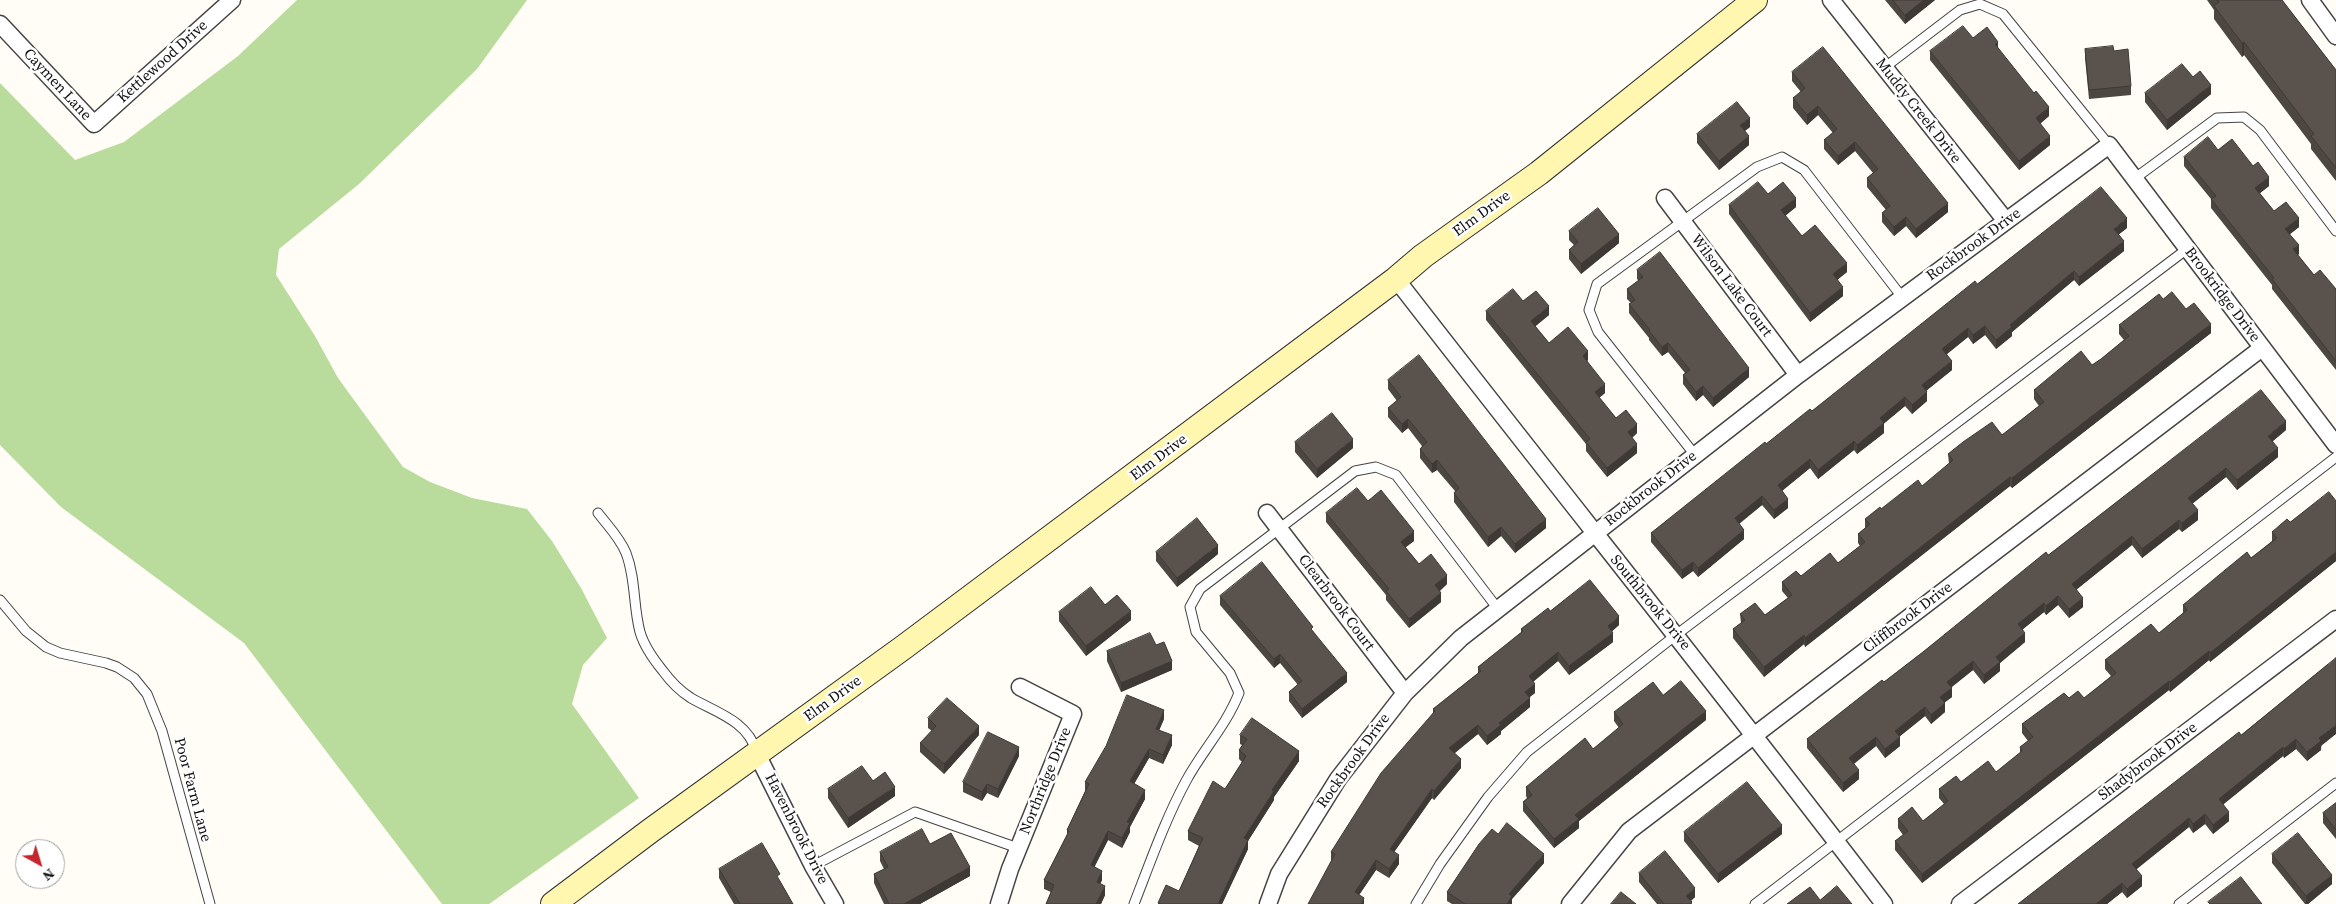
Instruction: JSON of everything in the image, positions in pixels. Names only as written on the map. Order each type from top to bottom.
[{"type":"street","name":"Kettlewood Drive","points":[[94,124],[232,0]]},
{"type":"street","name":"Elm Drive","points":[[553,904],[1172,448],[1396,279],[1423,256],[1539,173],[1755,0]]},
{"type":"street","name":"Muddy Creek Drive","points":[[1831,0],[2006,221]]},
{"type":"street","points":[[2310,0],[2336,36]]},
{"type":"street","name":"Caymen Lane","points":[[0,24],[94,124]]},
{"type":"street","name":"Brookridge Drive","points":[[2109,145],[2336,445]]},
{"type":"street","name":"Rockbrook Drive","points":[[1268,904],[1279,874],[1338,778],[1405,693],[1462,638],[1798,375],[2109,145]]},
{"type":"street","name":"Wilson Lake Court","points":[[1665,198],[1798,375]]},
{"type":"street","name":"Southbrook Drive","points":[[1396,279],[1594,534],[1756,734],[1884,904]]},
{"type":"street","name":"Cliffbrook Drive","points":[[1570,904],[1629,831],[2262,348]]},
{"type":"street","name":"Clearbrook Court","points":[[1267,512],[1405,693]]},
{"type":"street","name":"Shadybrook Drive","points":[[1960,904],[2336,619]]},
{"type":"street","name":"Northridge Drive","points":[[999,904],[1018,848],[1073,714],[1020,687]]},
{"type":"street","name":"Havenbrook Drive","points":[[757,754],[813,866],[835,904]]},
{"type":"lane","points":[[1884,68],[1960,10],[1980,4],[2003,14],[2109,145]]},
{"type":"lane","points":[[2134,178],[2217,118],[2244,117],[2260,130],[2336,231]]},
{"type":"lane","points":[[1695,455],[1598,332],[1589,310],[1598,284],[1757,167],[1782,157],[1804,170],[1902,297]]},
{"type":"lane","points":[[1416,904],[1440,864],[1488,796],[1527,752],[1676,635],[2187,248]]},
{"type":"lane","points":[[1755,904],[2336,457]]},
{"type":"lane","points":[[1134,904],[1156,848],[1186,781],[1232,710],[1239,693],[1230,673],[1196,632],[1190,607],[1200,589],[1355,471],[1376,467],[1396,475],[1498,610]]},
{"type":"lane","points":[[598,513],[615,534],[626,553],[633,577],[640,631],[644,643],[674,685],[690,697],[736,723],[753,741],[757,754]]},
{"type":"lane","name":"Poor Farm Lane","points":[[0,600],[26,631],[46,647],[60,653],[106,663],[126,672],[141,686],[151,702],[162,731],[210,904]]},
{"type":"lane","points":[[2179,904],[2336,783]]},
{"type":"lane","points":[[813,866],[915,812],[1018,848]]},
{"type":"green space","points":[[297,0],[527,0],[477,69],[359,184],[279,249],[276,275],[315,336],[338,378],[403,467],[430,482],[472,498],[527,509],[552,541],[581,588],[607,638],[583,665],[572,704],[639,798],[489,904],[442,904],[244,643],[61,507],[0,445],[0,83],[75,160],[124,142],[238,56]]},
{"type":"building","points":[[1893,0],[1924,0],[1905,15]]},
{"type":"building","points":[[2217,0],[2282,0],[2336,70],[2336,168],[2311,136],[2314,134],[2214,6],[2219,2]]},
{"type":"building","points":[[1963,26],[1973,38],[1987,27],[1998,42],[1995,44],[2034,93],[2036,91],[2049,107],[2036,118],[2050,136],[2019,161],[1930,51]]},
{"type":"building","points":[[2113,46],[2114,51],[2128,49],[2131,86],[2089,90],[2085,49]]},
{"type":"building","points":[[1823,47],[1948,203],[1916,229],[1906,217],[1894,227],[1882,213],[1890,206],[1867,178],[1878,169],[1855,142],[1838,156],[1824,140],[1837,129],[1818,106],[1807,115],[1793,98],[1805,88],[1792,72]]},
{"type":"building","points":[[2182,64],[2193,77],[2200,71],[2211,85],[2167,120],[2145,93]]},
{"type":"building","points":[[1737,102],[1750,118],[1740,125],[1749,136],[1719,161],[1697,134]]},
{"type":"building","points":[[2208,137],[2218,150],[2232,139],[2253,166],[2258,162],[2269,177],[2255,188],[2274,211],[2286,202],[2299,218],[2285,229],[2299,245],[2293,249],[2314,275],[2320,270],[2336,289],[2336,361],[2272,279],[2274,278],[2211,199],[2216,196],[2184,157]]},
{"type":"building","points":[[1758,182],[1768,194],[1783,182],[1796,198],[1781,210],[1802,236],[1815,225],[1847,263],[1833,274],[1843,287],[1810,313],[1729,205]]},
{"type":"building","points":[[2101,187],[2127,218],[2114,229],[2124,241],[2079,277],[2074,271],[2010,325],[2012,327],[1996,340],[1985,326],[1973,335],[1968,328],[1942,349],[1952,361],[1922,385],[1927,392],[1912,405],[1905,397],[1880,418],[1884,423],[1857,445],[1854,441],[1818,470],[1810,459],[1778,485],[1788,499],[1774,510],[1762,496],[1735,518],[1744,530],[1698,568],[1693,562],[1682,570],[1651,533],[1765,442],[1766,444],[1810,409],[1812,411],[1975,281],[1977,284]]},
{"type":"building","points":[[1598,208],[1619,234],[1581,264],[1569,250],[1578,242],[1569,231]]},
{"type":"building","points":[[1660,252],[1749,368],[1713,398],[1703,386],[1696,392],[1683,375],[1690,370],[1668,343],[1662,347],[1629,304],[1635,300],[1627,289],[1643,277],[1637,270]]},
{"type":"building","points":[[1513,289],[1523,301],[1536,291],[1549,306],[1531,321],[1549,343],[1568,327],[1588,351],[1583,356],[1605,384],[1595,392],[1616,418],[1626,410],[1637,424],[1628,432],[1637,444],[1607,468],[1586,442],[1590,439],[1486,311]]},
{"type":"building","points":[[2172,292],[2186,309],[2194,303],[2211,324],[2012,478],[2010,477],[1805,638],[1804,635],[1764,667],[1733,629],[1745,620],[1740,614],[1755,603],[1765,615],[1792,595],[1782,582],[1796,571],[1801,576],[1830,553],[1838,563],[1865,542],[1858,534],[1870,524],[1865,519],[1918,480],[1922,486],[1953,460],[1948,454],[1992,422],[2002,435],[2044,402],[2034,390],[2081,351],[2092,365],[2101,359],[2129,336],[2119,325],[2159,294],[2163,299]]},
{"type":"building","points":[[1419,355],[1546,519],[1515,544],[1501,527],[1488,537],[1454,493],[1459,488],[1437,460],[1432,464],[1420,449],[1427,442],[1408,419],[1402,424],[1388,408],[1401,397],[1388,380]]},
{"type":"building","points":[[2261,390],[2286,421],[2268,436],[2278,448],[2237,480],[2226,468],[2188,498],[2198,510],[2182,523],[2179,520],[2142,549],[2132,536],[2072,584],[2083,598],[2069,609],[2058,596],[2046,606],[2044,603],[2018,624],[2025,633],[1996,657],[2000,662],[1984,675],[1973,661],[1947,682],[1952,688],[1940,697],[1945,703],[1931,715],[1925,707],[1895,731],[1900,737],[1885,749],[1876,737],[1849,758],[1859,770],[1843,783],[1807,739],[1882,680],[1884,682],[1923,652],[2046,552],[2048,555]]},
{"type":"building","points":[[1332,413],[1353,439],[1317,469],[1295,442]]},
{"type":"building","points":[[1357,488],[1368,501],[1381,490],[1414,531],[1401,542],[1419,564],[1431,554],[1447,575],[1435,585],[1441,593],[1409,619],[1386,591],[1389,589],[1326,513]]},
{"type":"building","points":[[2329,492],[2336,501],[2336,552],[2210,653],[2209,651],[2169,681],[1922,874],[1895,841],[1908,831],[1898,819],[1912,807],[1923,821],[1948,801],[1939,789],[1956,776],[1961,782],[1988,761],[1996,772],[2022,751],[2020,747],[2033,737],[2022,724],[2064,693],[2069,698],[2078,691],[2084,698],[2116,673],[2105,660],[2151,624],[2159,633],[2187,610],[2183,605],[2219,575],[2247,552],[2251,558],[2277,538],[2272,532],[2287,519],[2290,522]]},
{"type":"building","points":[[1197,518],[1218,545],[1177,578],[1156,552]]},
{"type":"building","points":[[1262,562],[1313,627],[1311,629],[1347,673],[1302,709],[1289,692],[1302,681],[1280,654],[1274,659],[1220,596]]},
{"type":"building","points":[[1590,580],[1619,616],[1608,626],[1613,633],[1569,666],[1558,652],[1529,676],[1535,684],[1525,692],[1530,698],[1499,723],[1501,725],[1487,736],[1478,725],[1449,748],[1461,759],[1434,791],[1432,789],[1390,849],[1399,855],[1389,869],[1376,860],[1355,892],[1364,898],[1361,904],[1308,904],[1335,854],[1331,852],[1381,773],[1435,711],[1433,709],[1481,671],[1478,667],[1523,631],[1521,629],[1548,608],[1550,611]]},
{"type":"building","points":[[1091,587],[1105,605],[1117,595],[1131,611],[1086,646],[1059,612]]},
{"type":"building","points":[[1150,633],[1156,645],[1164,642],[1172,661],[1121,683],[1107,651]]},
{"type":"building","points":[[2336,658],[2336,725],[2319,738],[2321,741],[2307,752],[2296,739],[2284,749],[2283,747],[2219,799],[2229,812],[2213,825],[2205,814],[2193,824],[2189,818],[2132,864],[2142,876],[2127,889],[2122,883],[2096,904],[2018,904],[2239,732],[2241,735]]},
{"type":"building","points":[[1681,681],[1706,711],[1575,815],[1579,819],[1554,839],[1523,802],[1532,795],[1526,787],[1585,738],[1593,749],[1623,724],[1614,712],[1653,682],[1663,695]]},
{"type":"building","points":[[1127,695],[1164,710],[1156,729],[1172,735],[1163,755],[1149,749],[1130,781],[1145,790],[1127,822],[1130,823],[1122,838],[1108,831],[1091,865],[1102,871],[1097,882],[1105,886],[1096,904],[1046,904],[1054,885],[1044,880],[1069,831],[1067,830],[1089,784],[1085,782],[1106,746]]},
{"type":"building","points":[[947,698],[979,726],[944,764],[920,743],[936,726],[928,718]]},
{"type":"building","points":[[1252,718],[1299,751],[1272,790],[1274,791],[1244,838],[1248,840],[1218,904],[1158,903],[1166,885],[1179,891],[1203,838],[1188,831],[1213,781],[1225,789],[1246,756],[1239,750],[1247,739],[1240,735]]},
{"type":"building","points":[[988,732],[1019,747],[998,789],[987,784],[982,792],[963,782]]},
{"type":"building","points":[[862,766],[873,781],[885,772],[895,787],[848,818],[828,789]]},
{"type":"building","points":[[1747,782],[1782,825],[1718,874],[1684,832]]},
{"type":"building","points":[[2336,803],[2336,830],[2323,813]]},
{"type":"building","points":[[1507,823],[1544,854],[1509,894],[1512,896],[1507,904],[1465,904],[1447,892],[1479,844],[1492,829],[1498,834]]},
{"type":"building","points":[[922,829],[930,844],[951,833],[970,867],[904,904],[889,904],[874,874],[888,867],[880,852]]},
{"type":"building","points":[[2298,833],[2332,875],[2306,896],[2272,854]]},
{"type":"building","points":[[762,843],[780,874],[777,876],[793,904],[740,904],[719,869]]},
{"type":"building","points":[[1665,851],[1695,888],[1686,896],[1692,902],[1690,904],[1664,904],[1639,873]]},
{"type":"building","points":[[2241,877],[2262,904],[2210,904],[2208,902]]},
{"type":"building","points":[[1837,886],[1852,904],[1787,904],[1810,887],[1820,900]]},
{"type":"building","points":[[1621,892],[1636,904],[1611,904]]}]
